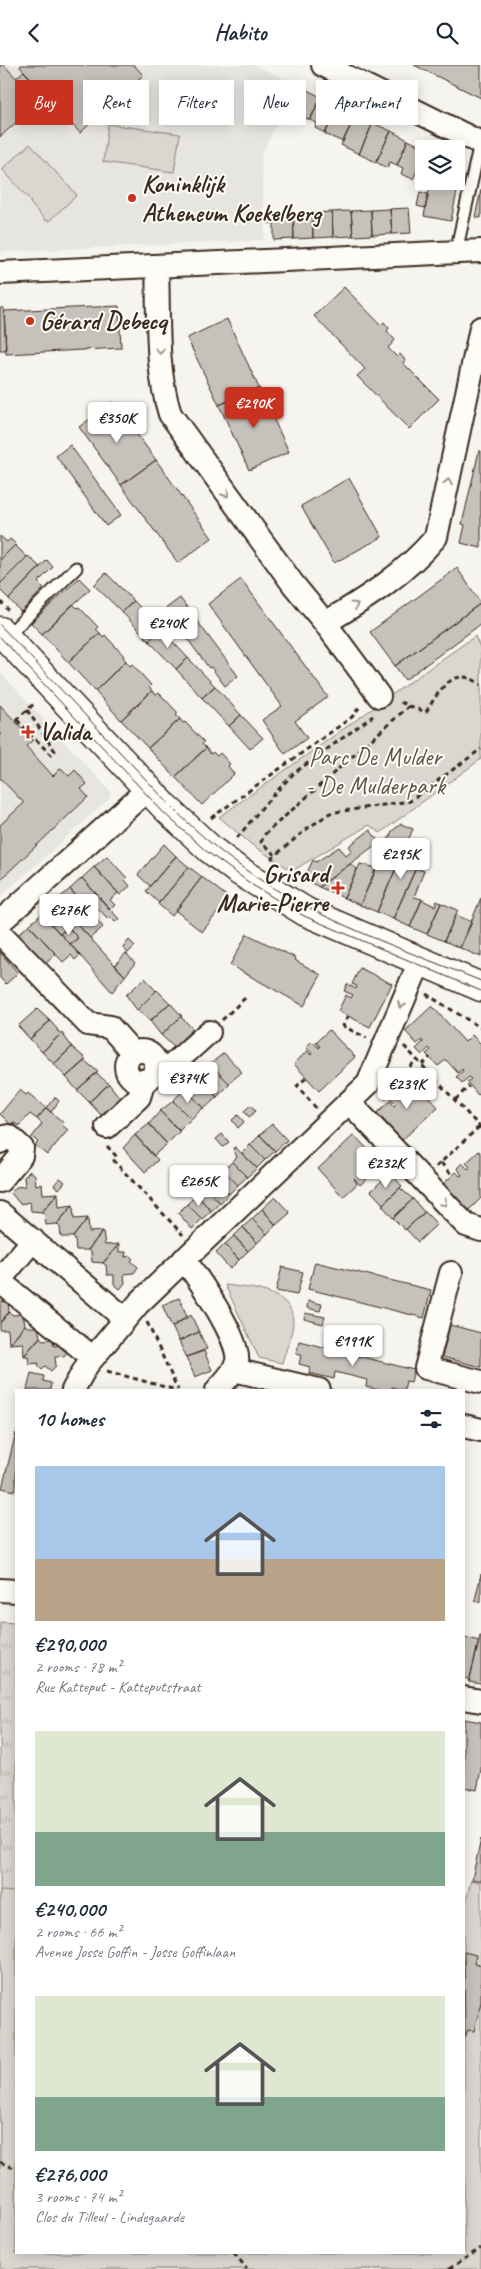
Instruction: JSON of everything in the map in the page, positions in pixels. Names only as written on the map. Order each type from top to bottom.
[{"type":"main road","points":[[3,634],[148,789],[210,849],[256,883],[415,973],[481,987]]},
{"type":"street","points":[[323,65],[480,143]]},
{"type":"street","points":[[0,273],[481,251]]},
{"type":"street","points":[[157,267],[161,374],[163,393],[170,414],[292,584],[325,623],[384,703]]},
{"type":"street","points":[[325,623],[384,587],[417,560],[436,537],[481,329]]},
{"type":"street","points":[[0,922],[148,789]]},
{"type":"street","points":[[0,933],[88,1024],[110,1027],[133,1053],[128,1058],[126,1072],[137,1081],[150,1074],[169,1068],[209,1032]]},
{"type":"street","points":[[73,1389],[75,1384],[98,1364],[136,1319],[139,1303],[368,1084],[415,973]]},
{"type":"street","points":[[107,1127],[139,1097],[150,1074]]},
{"type":"street","points":[[349,1102],[466,1225],[481,1230]]},
{"type":"street","points":[[0,1143],[4,1137],[9,1137],[22,1148],[21,1156],[0,1181]]},
{"type":"street","points":[[0,1213],[32,1240],[136,1319]]},
{"type":"street","points":[[32,1240],[3,1276],[2,1283],[98,1364]]},
{"type":"street","points":[[190,1254],[235,1346],[237,1360],[234,1370],[218,1389]]},
{"type":"street","points":[[446,1279],[426,1368],[481,1382]]},
{"type":"street","points":[[234,1370],[315,1389]]},
{"type":"street","points":[[465,1426],[481,1431]]},
{"type":"street","points":[[0,1590],[15,1591]]},
{"type":"street","points":[[465,1697],[481,1701]]},
{"type":"lane","points":[[456,252],[480,143]]},
{"type":"lane","points":[[3,634],[76,568]]},
{"type":"path","points":[[237,838],[294,773],[384,703],[409,706],[426,712],[439,690],[451,679],[463,677],[474,680],[481,685]]},
{"type":"path","points":[[27,710],[55,751],[51,755],[16,721],[27,710],[38,700]]},
{"type":"path","points":[[275,855],[261,842],[265,834],[409,706]]},
{"type":"path","points":[[214,825],[208,820],[352,717]]},
{"type":"path","points":[[271,859],[308,828],[330,813],[410,801],[481,749]]},
{"type":"path","points":[[233,841],[239,845]]},
{"type":"path","points":[[415,973],[451,1007],[481,1028]]},
{"type":"path","points":[[209,1032],[245,998]]},
{"type":"path","points":[[348,1016],[343,1026],[385,1041],[397,1039],[480,1127],[441,1163],[433,1169],[429,1165],[418,1175]]},
{"type":"path","points":[[422,1065],[430,1057]]},
{"type":"path","points":[[389,1102],[382,1094],[417,1060]]},
{"type":"path","points":[[306,1077],[297,1086],[329,1121]]},
{"type":"path","points":[[455,1100],[469,1086]]},
{"type":"path","points":[[107,1127],[98,1135],[116,1157],[114,1161],[190,1254]]},
{"type":"path","points":[[441,1163],[453,1176]]},
{"type":"path","points":[[136,1319],[176,1389]]},
{"type":"path","points":[[98,1364],[174,1389]]},
{"type":"path","points":[[0,2162],[15,2169]]},
{"type":"path","points":[[449,2269],[467,2259],[481,2248]]},
{"type":"path","points":[[235,2254],[247,2269]]},
{"type":"shaded area","name":"Koninklijk Atheneum Koekelberg","points":[[0,65],[255,65],[286,80],[244,80],[244,125],[276,125],[261,156],[265,240],[0,252]]},
{"type":"shaded area","name":"Valida","points":[[0,672],[111,792],[109,799],[0,897]]},
{"type":"green space","points":[[108,125],[180,134],[174,172],[103,162]]},
{"type":"green space","points":[[30,144],[77,195],[49,221],[45,220],[30,203],[31,201],[2,169]]},
{"type":"green space","name":"Parc De Mulder - De Mulderpark","points":[[475,636],[481,650],[481,759],[380,833],[369,825],[292,871],[252,845],[219,817]]},
{"type":"green space","points":[[225,1285],[267,1292],[285,1302],[291,1310],[293,1326],[282,1363],[259,1358]]},
{"type":"green space","points":[[0,1622],[15,1623],[15,2254],[432,2269],[0,2269]]},
{"type":"green space","points":[[471,1880],[481,1883],[481,2269],[0,2269],[0,1891],[15,1892],[15,2254],[465,2254],[465,1907]]},
{"type":"building","points":[[0,65],[4,65],[16,78],[24,71],[32,80],[15,80],[15,123],[0,137]]},
{"type":"building","points":[[21,65],[134,65],[143,75],[138,80],[83,80],[83,125],[89,125],[80,133],[73,125],[73,80],[32,80],[20,67]]},
{"type":"building","points":[[414,65],[481,65],[481,98]]},
{"type":"building","points":[[306,90],[316,94],[316,107],[310,120],[306,118]]},
{"type":"building","points":[[316,107],[316,123],[310,120]]},
{"type":"building","points":[[316,125],[329,125],[325,133],[315,128]]},
{"type":"building","points":[[330,125],[351,125],[343,142],[325,134]]},
{"type":"building","points":[[351,125],[372,125],[359,154],[341,145]]},
{"type":"building","points":[[372,125],[378,125],[391,131],[376,162],[359,154]]},
{"type":"building","points":[[391,131],[408,140],[397,165],[390,162],[387,168],[376,162]]},
{"type":"building","points":[[408,140],[415,144],[415,175],[413,179],[401,174],[403,168],[397,165]]},
{"type":"building","points":[[429,190],[457,190],[451,221],[424,216]]},
{"type":"building","points":[[481,190],[481,218],[475,217]]},
{"type":"building","points":[[420,192],[428,194],[425,208],[417,206]]},
{"type":"building","points":[[409,208],[411,233],[392,234],[390,209]]},
{"type":"building","points":[[390,209],[392,234],[372,235],[371,210]]},
{"type":"building","points":[[371,210],[372,235],[353,236],[351,211]]},
{"type":"building","points":[[351,211],[353,236],[333,237],[332,212]]},
{"type":"building","points":[[332,212],[333,237],[313,238],[312,213]]},
{"type":"building","points":[[312,213],[313,238],[294,239],[293,214]]},
{"type":"building","points":[[293,214],[294,239],[274,240],[274,223],[268,223],[268,217]]},
{"type":"building","points":[[344,287],[381,325],[384,322],[389,328],[387,331],[395,340],[388,348],[397,357],[400,354],[405,360],[403,363],[439,399],[409,429],[357,376],[365,369],[314,316]]},
{"type":"building","points":[[119,306],[121,348],[6,354],[4,311]]},
{"type":"building","points":[[0,308],[4,308],[6,350],[0,350]]},
{"type":"building","points":[[227,319],[259,388],[219,405],[187,338]]},
{"type":"building","points":[[259,388],[289,452],[249,470],[219,405]]},
{"type":"building","points":[[113,402],[156,460],[121,485],[79,427]]},
{"type":"building","points":[[70,445],[121,515],[106,526],[56,456]]},
{"type":"building","points":[[479,451],[481,451],[481,548],[461,543],[465,525],[462,524]]},
{"type":"building","points":[[156,460],[212,538],[178,563],[121,485]]},
{"type":"building","points":[[349,478],[382,537],[334,563],[301,506]]},
{"type":"building","points":[[0,536],[7,542],[10,539],[16,544],[0,560]]},
{"type":"building","points":[[15,545],[27,557],[0,584],[0,560]]},
{"type":"building","points":[[28,556],[40,567],[9,599],[0,590],[0,584]]},
{"type":"building","points":[[47,560],[53,567],[38,582],[44,588],[21,612],[9,599]]},
{"type":"building","points":[[457,568],[481,603],[395,666],[370,632]]},
{"type":"building","points":[[106,573],[134,601],[122,612],[94,585]]},
{"type":"building","points":[[79,578],[90,589],[42,634],[31,623]]},
{"type":"building","points":[[241,579],[328,697],[295,721],[307,738],[285,754],[262,720],[282,706],[208,604]]},
{"type":"building","points":[[180,598],[238,676],[225,686],[211,667],[209,668],[165,609]]},
{"type":"building","points":[[134,601],[161,629],[149,641],[122,612]]},
{"type":"building","points":[[481,603],[481,624],[405,680],[395,666]]},
{"type":"building","points":[[73,604],[77,608],[79,607],[98,627],[96,629],[100,633],[68,662],[42,634]]},
{"type":"building","points":[[161,629],[188,658],[176,669],[149,641]]},
{"type":"building","points":[[100,633],[103,637],[105,635],[124,656],[126,661],[95,691],[68,662]]},
{"type":"building","points":[[188,658],[215,686],[202,698],[176,669]]},
{"type":"building","points":[[126,661],[130,666],[132,664],[151,685],[149,687],[152,691],[121,720],[95,691]]},
{"type":"building","points":[[215,686],[241,715],[229,726],[202,698]]},
{"type":"building","points":[[152,691],[156,695],[159,693],[178,713],[176,715],[180,719],[148,748],[121,720]]},
{"type":"building","points":[[0,705],[33,740],[26,746],[53,776],[61,768],[69,776],[75,770],[87,784],[81,789],[88,797],[0,880],[0,825],[24,803],[0,778]]},
{"type":"building","points":[[241,715],[263,738],[250,749],[229,726]]},
{"type":"building","points":[[180,719],[204,742],[202,744],[206,748],[175,777],[148,748]]},
{"type":"building","points":[[206,748],[211,754],[213,752],[217,756],[220,753],[230,764],[228,766],[234,774],[202,805],[175,777]]},
{"type":"building","points":[[401,824],[413,829],[377,912],[360,905],[392,831]]},
{"type":"building","points":[[370,830],[379,842],[350,864],[319,887],[304,879],[313,860],[316,862],[339,847],[346,855],[352,850],[349,846]]},
{"type":"building","points":[[408,841],[425,848],[393,919],[377,912]]},
{"type":"building","points":[[164,844],[176,856],[150,886],[138,875]]},
{"type":"building","points":[[107,856],[127,878],[125,880],[130,886],[120,895],[94,867]]},
{"type":"building","points":[[176,856],[189,867],[159,903],[146,891]]},
{"type":"building","points":[[350,864],[357,869],[344,898],[319,887]]},
{"type":"building","points":[[360,864],[377,868],[360,905],[344,898]]},
{"type":"building","points":[[94,867],[118,893],[110,900],[115,905],[110,910],[82,878]]},
{"type":"building","points":[[189,867],[202,877],[172,916],[158,904]]},
{"type":"building","points":[[416,868],[424,871],[414,897],[422,899],[410,927],[393,919]]},
{"type":"building","points":[[202,877],[229,898],[202,932],[176,911]]},
{"type":"building","points":[[82,878],[119,919],[115,922],[110,917],[108,919],[99,909],[92,915],[70,889]]},
{"type":"building","points":[[70,889],[103,927],[90,938],[56,901]]},
{"type":"building","points":[[481,898],[481,957],[460,948]]},
{"type":"building","points":[[422,900],[435,906],[437,901],[441,903],[427,934],[410,927]]},
{"type":"building","points":[[56,901],[125,976],[112,992],[70,944],[78,938],[68,927],[60,934],[42,914]]},
{"type":"building","points":[[441,903],[458,910],[444,941],[427,934]]},
{"type":"building","points":[[42,914],[80,955],[75,960],[71,955],[63,962],[29,925]]},
{"type":"building","points":[[456,915],[472,922],[460,948],[444,941]]},
{"type":"building","points":[[29,925],[56,954],[44,965],[16,936]]},
{"type":"building","points":[[68,927],[78,938],[70,944],[60,934]]},
{"type":"building","points":[[247,934],[296,958],[295,960],[321,975],[304,1006],[230,965]]},
{"type":"building","points":[[129,940],[135,946],[128,953],[123,948]]},
{"type":"building","points":[[0,952],[18,973],[6,984],[0,978]]},
{"type":"building","points":[[126,953],[135,963],[125,976],[115,965]]},
{"type":"building","points":[[360,968],[392,984],[370,1027],[338,1011],[346,995],[351,998],[353,995],[344,991],[347,984],[356,989],[357,986],[352,984]]},
{"type":"building","points":[[145,978],[156,991],[137,1010],[126,995]]},
{"type":"building","points":[[157,990],[170,1003],[150,1021],[137,1010]]},
{"type":"building","points":[[170,1003],[182,1016],[161,1035],[150,1021]]},
{"type":"building","points":[[432,1006],[465,1042],[472,1035],[481,1044],[481,1093],[478,1095],[467,1082],[471,1079],[469,1077],[462,1083],[456,1077],[463,1071],[462,1069],[458,1073],[446,1060],[438,1066],[426,1054],[431,1050],[429,1048],[422,1055],[416,1049],[423,1042],[422,1040],[417,1044],[405,1031]]},
{"type":"building","points":[[37,1009],[50,1021],[30,1039],[18,1026]]},
{"type":"building","points":[[181,1017],[193,1029],[174,1047],[161,1035]]},
{"type":"building","points":[[50,1021],[57,1031],[62,1033],[42,1052],[30,1039]]},
{"type":"building","points":[[329,1030],[355,1057],[319,1091],[294,1064],[307,1051],[312,1054],[306,1047],[312,1041],[319,1048],[316,1042]]},
{"type":"building","points":[[62,1033],[72,1047],[54,1064],[42,1052]]},
{"type":"building","points":[[72,1047],[86,1059],[66,1077],[54,1064]]},
{"type":"building","points":[[224,1053],[242,1072],[229,1083],[210,1064]]},
{"type":"building","points":[[85,1061],[98,1072],[77,1090],[66,1077]]},
{"type":"building","points":[[210,1064],[230,1084],[217,1097],[199,1077]]},
{"type":"building","points":[[96,1073],[109,1084],[89,1102],[77,1090]]},
{"type":"building","points":[[199,1077],[217,1097],[204,1109],[185,1088]]},
{"type":"building","points":[[413,1080],[438,1107],[402,1140],[377,1113],[390,1101],[394,1106],[396,1104],[389,1097],[395,1091],[402,1098],[404,1096],[400,1093]]},
{"type":"building","points":[[109,1084],[120,1098],[101,1115],[89,1102]]},
{"type":"building","points":[[185,1088],[203,1108],[191,1119],[173,1101]]},
{"type":"building","points":[[20,1090],[26,1095],[28,1093],[46,1108],[37,1119],[30,1114],[19,1126],[13,1122],[11,1125],[0,1114]]},
{"type":"building","points":[[55,1097],[59,1101],[51,1112],[46,1108]]},
{"type":"building","points":[[173,1101],[191,1119],[179,1131],[160,1111]]},
{"type":"building","points":[[251,1105],[256,1111],[249,1117],[244,1111]]},
{"type":"building","points":[[46,1108],[64,1123],[62,1125],[68,1130],[47,1155],[35,1145],[38,1142],[32,1137],[42,1124],[37,1119]]},
{"type":"building","points":[[160,1111],[180,1131],[167,1144],[149,1124]]},
{"type":"building","points":[[238,1115],[244,1122],[238,1128],[232,1120]]},
{"type":"building","points":[[149,1124],[167,1144],[153,1156],[135,1135]]},
{"type":"building","points":[[272,1124],[287,1140],[275,1151],[260,1135]]},
{"type":"building","points":[[222,1134],[229,1142],[223,1147],[216,1139]]},
{"type":"building","points":[[135,1135],[158,1160],[145,1172],[123,1148]]},
{"type":"building","points":[[260,1135],[275,1151],[265,1160],[250,1145]]},
{"type":"building","points":[[354,1135],[380,1162],[365,1176],[360,1172],[367,1179],[360,1185],[354,1178],[357,1184],[343,1197],[318,1169]]},
{"type":"building","points":[[250,1145],[265,1160],[257,1168],[242,1153]]},
{"type":"building","points":[[235,1147],[257,1168],[247,1177],[232,1162],[237,1157],[233,1148]]},
{"type":"building","points":[[479,1151],[481,1154],[481,1198],[468,1211],[443,1184],[456,1172],[460,1176],[462,1175],[457,1168],[462,1163],[468,1169],[470,1167],[466,1163]]},
{"type":"building","points":[[232,1162],[247,1177],[238,1185],[223,1170]]},
{"type":"building","points":[[223,1170],[238,1185],[229,1194],[214,1178]]},
{"type":"building","points":[[30,1171],[35,1175],[36,1185],[42,1184],[43,1194],[58,1193],[42,1212],[31,1211],[30,1202],[20,1204],[11,1193],[16,1187],[25,1186],[24,1177]]},
{"type":"building","points":[[390,1173],[402,1186],[383,1204],[371,1191]]},
{"type":"building","points":[[60,1178],[65,1182],[59,1189],[54,1185]]},
{"type":"building","points":[[214,1178],[229,1194],[220,1203],[206,1187]]},
{"type":"building","points":[[402,1186],[400,1188],[413,1199],[393,1218],[382,1205]]},
{"type":"building","points":[[206,1187],[220,1203],[211,1211],[197,1195]]},
{"type":"building","points":[[58,1193],[59,1207],[73,1205],[57,1224],[46,1225],[45,1214],[42,1212]]},
{"type":"building","points":[[197,1195],[211,1211],[202,1219],[187,1204]]},
{"type":"building","points":[[275,1197],[290,1213],[276,1225],[262,1209]]},
{"type":"building","points":[[413,1199],[425,1212],[405,1230],[393,1218]]},
{"type":"building","points":[[187,1204],[202,1219],[192,1229],[178,1213]]},
{"type":"building","points":[[73,1205],[74,1219],[88,1218],[73,1237],[61,1237],[60,1227],[57,1224]]},
{"type":"building","points":[[262,1209],[276,1225],[267,1234],[252,1219]]},
{"type":"building","points":[[425,1212],[437,1224],[418,1242],[406,1229]]},
{"type":"building","points":[[88,1218],[89,1232],[103,1231],[88,1250],[76,1250],[73,1237]]},
{"type":"building","points":[[252,1219],[267,1234],[257,1243],[243,1227]]},
{"type":"building","points":[[243,1227],[257,1243],[248,1251],[234,1236]]},
{"type":"building","points":[[103,1231],[105,1245],[119,1244],[103,1263],[92,1262],[91,1252],[88,1250]]},
{"type":"building","points":[[234,1236],[248,1251],[239,1260],[225,1244]]},
{"type":"building","points":[[119,1244],[119,1252],[126,1252],[125,1257],[130,1256],[133,1259],[131,1261],[138,1267],[134,1273],[124,1274],[125,1283],[120,1289],[114,1284],[114,1275],[107,1275],[106,1265],[103,1263]]},
{"type":"building","points":[[225,1244],[239,1260],[230,1269],[216,1253]]},
{"type":"building","points":[[315,1262],[431,1290],[424,1318],[308,1289]]},
{"type":"building","points":[[282,1267],[303,1272],[297,1295],[276,1291]]},
{"type":"building","points":[[179,1298],[187,1316],[172,1327],[162,1305]]},
{"type":"building","points":[[8,1301],[9,1312],[0,1323],[0,1302]]},
{"type":"building","points":[[308,1301],[322,1304],[320,1311],[307,1308]]},
{"type":"building","points":[[9,1312],[13,1315],[23,1314],[25,1325],[9,1344],[8,1330],[0,1330],[0,1323]]},
{"type":"building","points":[[305,1313],[325,1317],[323,1324],[304,1319]]},
{"type":"building","points":[[191,1315],[199,1332],[179,1341],[172,1327]]},
{"type":"building","points":[[25,1325],[28,1327],[38,1327],[40,1337],[24,1356],[23,1343],[9,1344]]},
{"type":"building","points":[[450,1325],[481,1333],[481,1367],[442,1357]]},
{"type":"building","points":[[199,1332],[207,1349],[186,1357],[179,1341]]},
{"type":"building","points":[[40,1337],[43,1340],[53,1339],[54,1346],[63,1345],[69,1350],[64,1356],[55,1357],[56,1366],[51,1371],[45,1366],[42,1369],[38,1365],[39,1363],[29,1364],[28,1356],[24,1356]]},
{"type":"building","points":[[299,1341],[414,1370],[411,1382],[406,1381],[404,1389],[392,1387],[392,1389],[375,1389],[366,1387],[367,1380],[335,1372],[334,1379],[309,1373],[310,1367],[299,1364],[301,1355],[296,1354]]},
{"type":"building","points":[[204,1351],[212,1370],[195,1377],[186,1357]]},
{"type":"building","points":[[31,1373],[44,1376],[43,1381],[51,1383],[50,1389],[27,1389]]},
{"type":"building","points":[[15,1437],[15,1491],[2,1488]]},
{"type":"building","points":[[481,1574],[481,1602],[475,1600]]},
{"type":"building","points":[[481,1636],[481,1684],[469,1682]]},
{"type":"building","points":[[465,1637],[479,1641],[469,1682],[468,1679],[465,1678]]},
{"type":"building","points":[[465,1719],[481,1722],[481,1769],[477,1790],[465,1787]]},
{"type":"building","points":[[481,1839],[481,1881],[472,1879]]},
{"type":"building","points":[[465,1952],[476,1955],[474,1964],[481,1965],[481,2002],[474,2031],[468,2030],[465,2037]]},
{"type":"tram line","points":[[0,625],[170,805],[205,838],[230,858],[270,886],[320,914],[373,938],[481,981]]},
{"type":"tram line","points":[[0,637],[163,812],[206,851],[254,886],[304,916],[481,991]]},
{"type":"place","name":"Koninklijk Atheneum Koekelberg","points":[[132,198]]},
{"type":"place","name":"Gérard Debecq","points":[[30,321]]},
{"type":"place","name":"Valida","points":[[28,732]]},
{"type":"place","name":"Grisard Marie-Pierre","points":[[338,888]]}]
